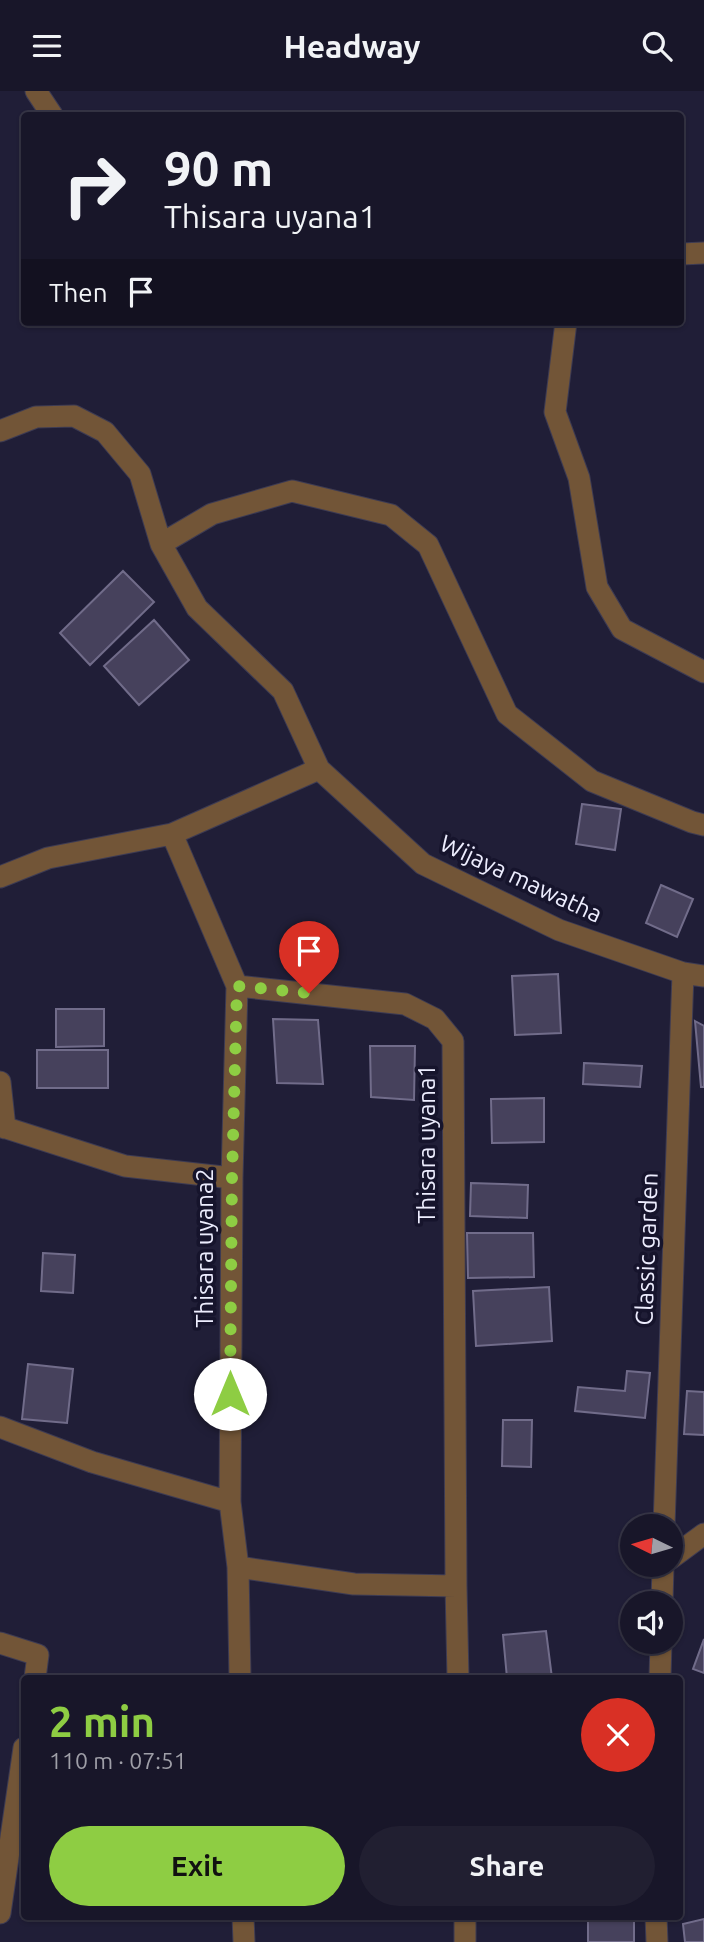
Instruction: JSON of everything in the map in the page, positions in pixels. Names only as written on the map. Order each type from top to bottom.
[{"type":"street","points":[[36,91],[50,112]]},
{"type":"street","points":[[684,254],[704,253]]},
{"type":"street","points":[[566,326],[555,412],[579,478],[597,587],[622,629],[704,672]]},
{"type":"street","name":"Wijaya mawatha","points":[[0,431],[36,417],[74,416],[105,432],[140,474],[161,544],[197,608],[283,691],[319,769],[423,865],[559,930],[682,973],[704,976]]},
{"type":"street","points":[[161,544],[212,514],[292,491],[391,515],[428,544],[507,714],[592,781],[704,825]]},
{"type":"street","points":[[0,877],[48,858],[172,834],[319,769]]},
{"type":"street","points":[[172,834],[237,986]]},
{"type":"street","name":"Classic garden","points":[[664,1514],[682,973]]},
{"type":"street","name":"Thisara uyana2","points":[[237,986],[232,1178],[230,1502],[239,1567],[240,1675]]},
{"type":"street","name":"Thisara uyana1","points":[[237,986],[405,1003],[435,1019],[453,1041],[458,1675]]},
{"type":"street","points":[[0,1082],[3,1127],[125,1165],[232,1178]]},
{"type":"street","points":[[0,1427],[92,1462],[230,1502]]},
{"type":"street","points":[[683,1549],[704,1534]]},
{"type":"street","points":[[239,1567],[354,1584],[456,1586]]},
{"type":"street","points":[[0,1643],[38,1655],[35,1675]]},
{"type":"street","points":[[660,1675],[661,1654]]},
{"type":"street","points":[[0,1913],[21,1769]]},
{"type":"street","points":[[243,1920],[244,1942]]},
{"type":"street","points":[[465,1920],[465,1942]]},
{"type":"street","points":[[656,1920],[657,1942]]},
{"type":"building","points":[[123,571],[154,602],[90,665],[60,633]]},
{"type":"building","points":[[154,620],[189,660],[139,705],[104,666]]},
{"type":"building","points":[[582,804],[621,809],[615,850],[576,844]]},
{"type":"building","points":[[661,885],[693,899],[677,937],[646,923]]},
{"type":"building","points":[[558,974],[561,1033],[515,1035],[512,976]]},
{"type":"building","points":[[56,1009],[104,1009],[104,1046],[56,1047]]},
{"type":"building","points":[[273,1019],[318,1020],[323,1084],[277,1083]]},
{"type":"building","points":[[695,1021],[704,1026],[704,1087],[701,1087]]},
{"type":"building","points":[[370,1046],[415,1046],[414,1100],[371,1097]]},
{"type":"building","points":[[37,1050],[108,1050],[108,1088],[37,1088]]},
{"type":"building","points":[[584,1063],[642,1066],[640,1087],[583,1084]]},
{"type":"building","points":[[544,1098],[544,1142],[492,1143],[491,1099]]},
{"type":"building","points":[[471,1183],[528,1185],[527,1218],[470,1216]]},
{"type":"building","points":[[467,1233],[533,1233],[534,1277],[468,1278]]},
{"type":"building","points":[[43,1253],[75,1255],[73,1293],[41,1291]]},
{"type":"building","points":[[549,1287],[552,1341],[476,1346],[473,1291]]},
{"type":"building","points":[[28,1364],[73,1369],[67,1423],[22,1419]]},
{"type":"building","points":[[627,1371],[650,1373],[645,1418],[575,1411],[578,1387],[625,1391]]},
{"type":"building","points":[[687,1391],[704,1392],[704,1435],[684,1434]]},
{"type":"building","points":[[503,1420],[532,1420],[531,1467],[502,1466]]},
{"type":"building","points":[[546,1631],[552,1675],[507,1675],[503,1635]]},
{"type":"building","points":[[704,1639],[704,1673],[693,1669]]},
{"type":"building","points":[[704,1919],[704,1942],[685,1942],[683,1924]]},
{"type":"building","points":[[588,1920],[634,1920],[634,1942],[588,1942]]},
{"type":"route","points":[[230,1394],[237,986],[309,993]]}]
